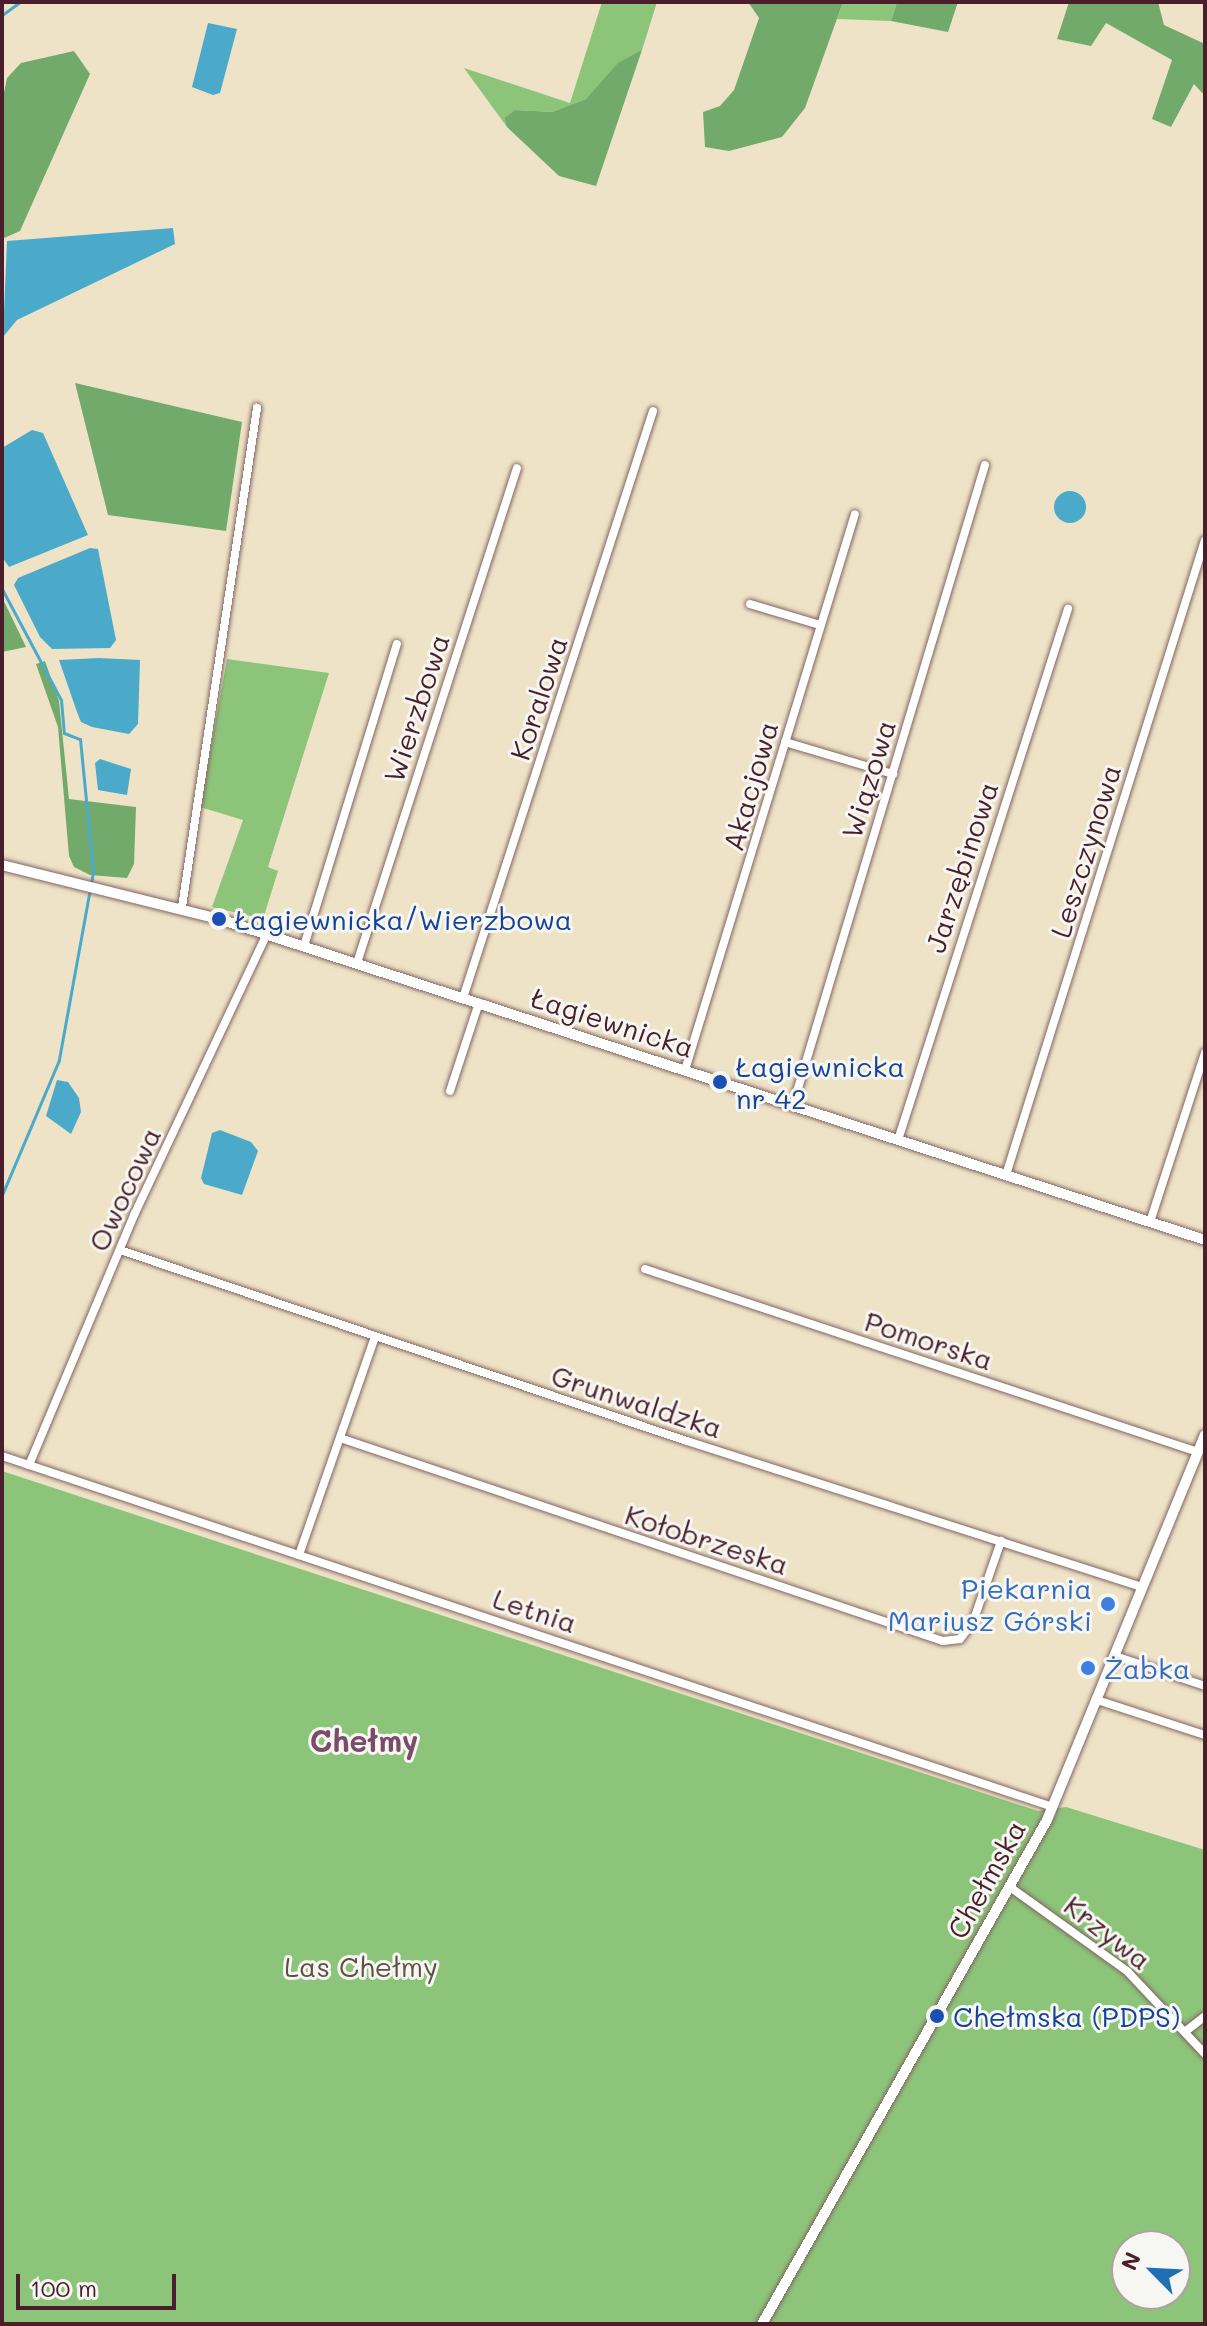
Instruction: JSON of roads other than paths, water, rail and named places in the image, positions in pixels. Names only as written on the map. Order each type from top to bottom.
[{"type":"street","points":[[182,907],[257,408]]},
{"type":"street","name":"Koralowa","points":[[463,998],[653,411]]},
{"type":"street","name":"Wiązowa","points":[[793,1105],[985,465]]},
{"type":"street","name":"Wierzbowa","points":[[357,963],[517,468]]},
{"type":"street","name":"Akacjowa","points":[[685,1070],[855,514]]},
{"type":"street","name":"Leszczynowa","points":[[1006,1175],[1205,540]]},
{"type":"street","points":[[750,604],[820,625]]},
{"type":"street","name":"Jarzębinowa","points":[[898,1140],[1068,609]]},
{"type":"street","points":[[304,946],[397,644]]},
{"type":"street","points":[[785,742],[893,774]]},
{"type":"street","name":"Łagiewnicka","points":[[2,865],[182,907],[1205,1240]]},
{"type":"street","name":"Owocowa","points":[[29,1465],[120,1250],[267,934]]},
{"type":"street","points":[[450,1091],[479,1003]]},
{"type":"street","points":[[1150,1222],[1205,1053]]},
{"type":"street","name":"Grunwaldzka","points":[[120,1250],[375,1337],[1143,1587]]},
{"type":"street","name":"Pomorska","points":[[645,1269],[1198,1452]]},
{"type":"street","points":[[299,1555],[375,1337]]},
{"type":"street","name":"Chełmska","points":[[762,2324],[1053,1807],[1205,1435]]},
{"type":"street","name":"Kołobrzeska","points":[[340,1438],[943,1641],[960,1639],[973,1622],[1001,1541]]},
{"type":"street","name":"Letnia","points":[[2,1456],[1053,1807]]},
{"type":"street","points":[[1115,1656],[1205,1686]]},
{"type":"street","points":[[1097,1700],[1205,1735]]},
{"type":"street","name":"Krzywa","points":[[1010,1887],[1127,1971],[1205,2054]]},
{"type":"street","points":[[1186,2031],[1205,2016]]},
{"type":"water","points":[[208,23],[237,29],[220,93],[213,95],[192,87]]},
{"type":"water","points":[[173,228],[175,244],[17,320],[3,337],[7,241]]},
{"type":"water","points":[[32,430],[43,433],[88,535],[9,567],[2,557],[2,448]]},
{"type":"water","points":[[1070,491],[1081,496],[1086,507],[1081,518],[1070,523],[1059,518],[1054,507],[1059,496]]},
{"type":"water","points":[[90,548],[98,549],[116,640],[110,648],[52,649],[40,637],[14,585],[18,578]]},
{"type":"water","points":[[59,660],[140,660],[138,724],[129,734],[92,727],[81,722],[77,712]]},
{"type":"water","points":[[100,759],[131,769],[127,795],[98,790],[95,763]]},
{"type":"water","points":[[57,1080],[68,1082],[79,1098],[81,1112],[71,1134],[46,1116]]},
{"type":"water","points":[[220,1130],[251,1142],[258,1151],[242,1195],[204,1184],[201,1178],[212,1133]]},
{"type":"waterway","points":[[2,15],[20,2]]},
{"type":"waterway","points":[[2,589],[61,700],[64,733],[80,739],[93,872],[59,1060],[2,1195]]},
{"type":"place","name":"Łagiewnicka/Wierzbowa","points":[[219,919]]},
{"type":"place","name":"Łagiewnicka nr 42","points":[[720,1082]]},
{"type":"place","name":"Piekarnia Mariusz Górski","points":[[1108,1604]]},
{"type":"place","name":"Żabka","points":[[1088,1668]]},
{"type":"place","name":"Chełmska (PDPS)","points":[[937,2016]]},
{"type":"district","name":"Chełmy","points":[[364,1740]]},
{"type":"park label","name":"Las Chełmy","points":[[361,1966]]}]
